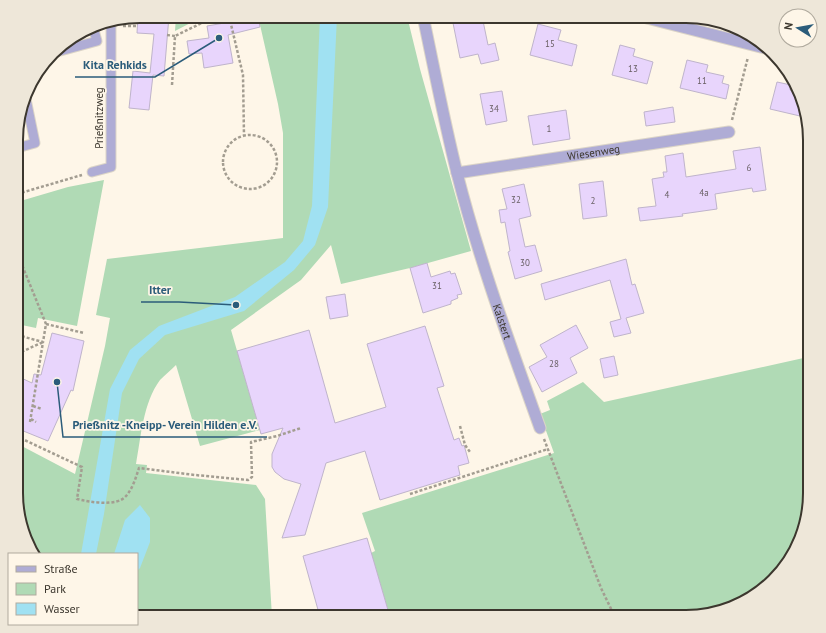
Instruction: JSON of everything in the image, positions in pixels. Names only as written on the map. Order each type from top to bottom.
[{"type":"street","name":"Kalstert","points":[[425,23],[457,173],[482,262],[511,349],[540,428]]},
{"type":"street","points":[[666,23],[754,45]]},
{"type":"street","name":"Wiesenweg","points":[[457,173],[729,132]]},
{"type":"lane","name":"Prießnitzweg","points":[[92,172],[111,167],[114,26]]},
{"type":"lane","points":[[67,49],[97,41],[95,32]]},
{"type":"lane","points":[[23,146],[35,143],[28,107]]},
{"type":"path","points":[[167,35],[174,36],[201,23]]},
{"type":"path","points":[[231,23],[243,75],[244,136]]},
{"type":"path","points":[[120,25],[137,26]]},
{"type":"path","points":[[172,85],[174,36]]},
{"type":"path","points":[[729,132],[748,57]]},
{"type":"path","points":[[253,135],[262,138],[269,143],[277,159],[273,176],[267,183],[259,188],[242,188],[234,184],[228,178],[224,170],[224,156],[229,145],[236,139],[244,136],[253,135]]},
{"type":"path","points":[[23,192],[92,172]]},
{"type":"path","points":[[23,267],[46,324],[31,420],[36,422]]},
{"type":"path","points":[[46,324],[84,333]]},
{"type":"path","points":[[23,337],[43,342]]},
{"type":"path","points":[[23,351],[43,342]]},
{"type":"path","points":[[38,371],[42,372]]},
{"type":"path","points":[[33,406],[42,409]]},
{"type":"path","points":[[460,426],[465,445],[470,452]]},
{"type":"path","points":[[23,439],[82,467],[77,499],[110,503],[125,498],[134,483],[139,468],[248,480],[252,476],[251,442],[277,436],[301,428]]},
{"type":"path","points":[[540,428],[601,588],[612,610]]},
{"type":"path","points":[[410,494],[548,449]]},
{"type":"green space","points":[[176,23],[190,23],[175,31]]},
{"type":"green space","points":[[260,23],[409,23],[420,69],[471,251],[410,268],[341,284],[331,245],[301,280],[231,330],[260,430],[200,446],[176,365],[160,380],[154,389],[146,410],[136,464],[147,465],[146,473],[256,485],[265,499],[272,610],[138,610],[138,553],[40,553],[32,538],[25,516],[23,500],[23,447],[75,474],[105,346],[110,318],[96,315],[107,259],[283,238],[283,133]]},
{"type":"green space","points":[[104,180],[77,326],[38,318],[36,328],[23,325],[23,200],[68,187]]},
{"type":"green space","points":[[803,358],[803,500],[801,516],[794,538],[787,551],[779,564],[763,581],[751,590],[731,601],[709,608],[693,610],[388,610],[371,553],[375,551],[362,513],[554,453],[540,414],[550,410],[547,401],[583,382],[604,402]]},
{"type":"water","points":[[320,23],[337,23],[328,207],[315,245],[294,270],[244,311],[165,335],[139,359],[122,393],[104,514],[96,553],[81,553],[110,389],[130,350],[159,326],[235,297],[285,262],[303,241],[312,206]]},
{"type":"water","points":[[140,505],[150,518],[150,542],[138,570],[138,553],[114,553],[125,520]]},
{"type":"building","points":[[138,23],[168,23],[164,76],[153,75],[149,110],[129,108],[133,71],[150,73],[154,34],[137,33]]},
{"type":"building","points":[[224,23],[259,23],[260,27],[228,35],[233,63],[204,68],[202,53],[189,54],[187,41],[209,38],[207,26]]},
{"type":"building","points":[[453,23],[483,23],[488,45],[495,43],[499,60],[481,64],[478,54],[460,58]]},
{"type":"building","points":[[538,24],[561,30],[558,40],[577,45],[572,66],[530,55]]},
{"type":"building","points":[[620,45],[635,49],[633,56],[653,62],[647,84],[612,75]]},
{"type":"building","points":[[687,60],[708,65],[706,72],[724,76],[722,83],[729,85],[726,99],[680,88]]},
{"type":"building","points":[[777,82],[789,85],[790,90],[792,90],[794,95],[800,116],[770,109]]},
{"type":"building","points":[[502,91],[507,121],[486,125],[480,94]]},
{"type":"building","points":[[673,107],[675,122],[646,126],[644,112]]},
{"type":"building","points":[[566,110],[570,139],[533,145],[528,116]]},
{"type":"building","points":[[760,147],[766,190],[753,192],[752,188],[715,194],[717,209],[682,214],[683,216],[640,221],[638,208],[656,206],[652,179],[664,177],[663,172],[667,172],[665,156],[683,153],[686,177],[736,169],[733,151]]},
{"type":"building","points":[[603,181],[607,216],[583,219],[579,184]]},
{"type":"building","points":[[524,184],[531,216],[519,219],[525,247],[535,245],[542,271],[515,279],[508,252],[510,251],[505,222],[501,223],[499,210],[507,209],[502,189]]},
{"type":"building","points":[[626,259],[632,285],[635,284],[644,313],[626,318],[631,333],[614,337],[610,322],[621,319],[610,280],[545,300],[541,284]]},
{"type":"building","points":[[427,263],[431,277],[450,271],[451,274],[455,273],[462,294],[457,295],[458,298],[451,301],[451,304],[423,313],[410,268]]},
{"type":"building","points":[[345,294],[348,316],[330,319],[326,297]]},
{"type":"building","points":[[576,325],[588,348],[570,358],[577,373],[542,392],[529,367],[547,357],[540,345]]},
{"type":"building","points":[[425,326],[444,386],[437,388],[454,440],[459,438],[462,446],[464,445],[469,463],[458,466],[460,475],[380,500],[365,451],[326,463],[305,535],[282,538],[301,484],[284,479],[275,472],[272,467],[272,454],[283,428],[261,434],[237,351],[309,330],[335,423],[386,407],[367,344]]},
{"type":"building","points":[[52,333],[84,341],[73,391],[71,390],[48,441],[23,431],[23,379],[32,383],[34,374],[41,375]]},
{"type":"building","points":[[614,356],[618,375],[604,378],[600,359]]},
{"type":"building","points":[[367,538],[388,610],[318,610],[303,556]]},
{"type":"place","name":"Kita Rehkids","points":[[219,38]]},
{"type":"place","name":"Itter","points":[[236,305]]},
{"type":"place","name":"Prießnitz -Kneipp- Verein Hilden e.V.","points":[[57,382]]}]
